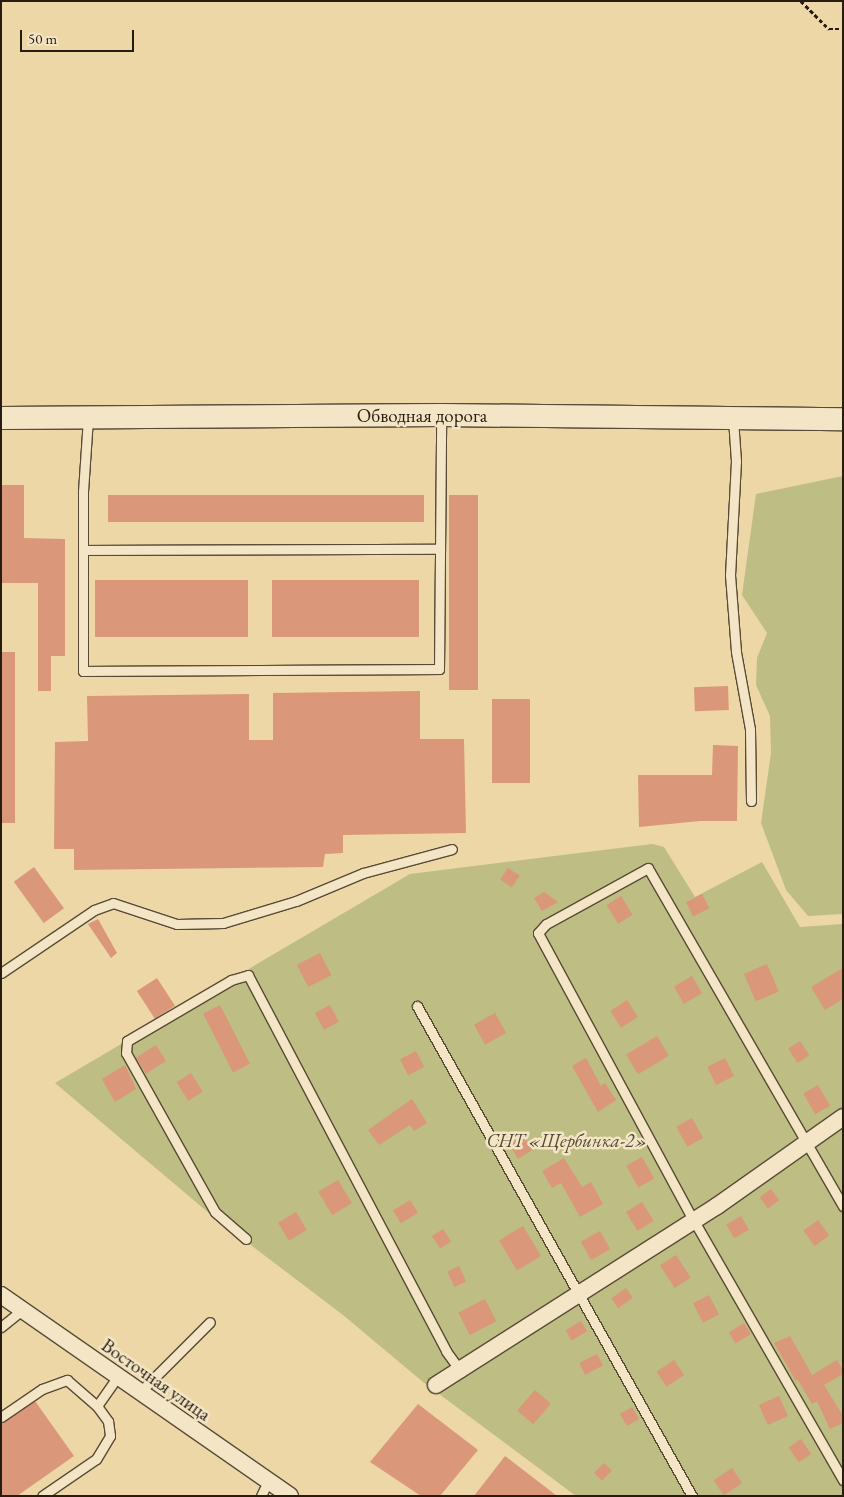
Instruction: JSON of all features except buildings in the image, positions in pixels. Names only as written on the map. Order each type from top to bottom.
[{"type":"main road","name":"Обводная дорога","points":[[1,418],[442,415],[843,419]]},
{"type":"street","points":[[436,1385],[461,1372],[694,1222],[843,1117]]},
{"type":"street","name":"Восточная улица","points":[[1,1295],[139,1393],[264,1489],[290,1496]]},
{"type":"lane","points":[[88,418],[83,550],[83,671],[439,669],[442,415]]},
{"type":"lane","points":[[732,419],[736,461],[730,575],[736,652],[750,729],[751,800]]},
{"type":"lane","points":[[83,550],[440,549]]},
{"type":"lane","points":[[1,973],[94,910],[113,903],[177,924],[223,923],[296,901],[363,873],[452,849]]},
{"type":"lane","points":[[843,1206],[648,868],[546,924],[538,933],[694,1222],[843,1480]]},
{"type":"lane","points":[[246,1239],[215,1212],[126,1053],[127,1041],[231,980],[248,975],[446,1351],[461,1372]]},
{"type":"lane","points":[[417,1006],[692,1496]]},
{"type":"lane","points":[[1,1327],[22,1310]]},
{"type":"lane","points":[[139,1393],[210,1322]]},
{"type":"lane","points":[[97,1406],[117,1377]]},
{"type":"lane","points":[[1,1417],[42,1389],[66,1380],[97,1406],[108,1421],[110,1436],[96,1459],[42,1496]]},
{"type":"path","points":[[801,1],[829,30],[843,29]]},
{"type":"green space","points":[[843,476],[843,914],[808,916],[786,890],[761,823],[771,753],[770,716],[756,685],[757,658],[767,633],[742,595],[756,494]]},
{"type":"green space","name":"СНТ «Щербинка-2»","points":[[652,844],[664,847],[695,897],[762,862],[800,927],[843,924],[843,1496],[576,1496],[423,1382],[343,1315],[210,1214],[55,1083],[410,874]]}]
